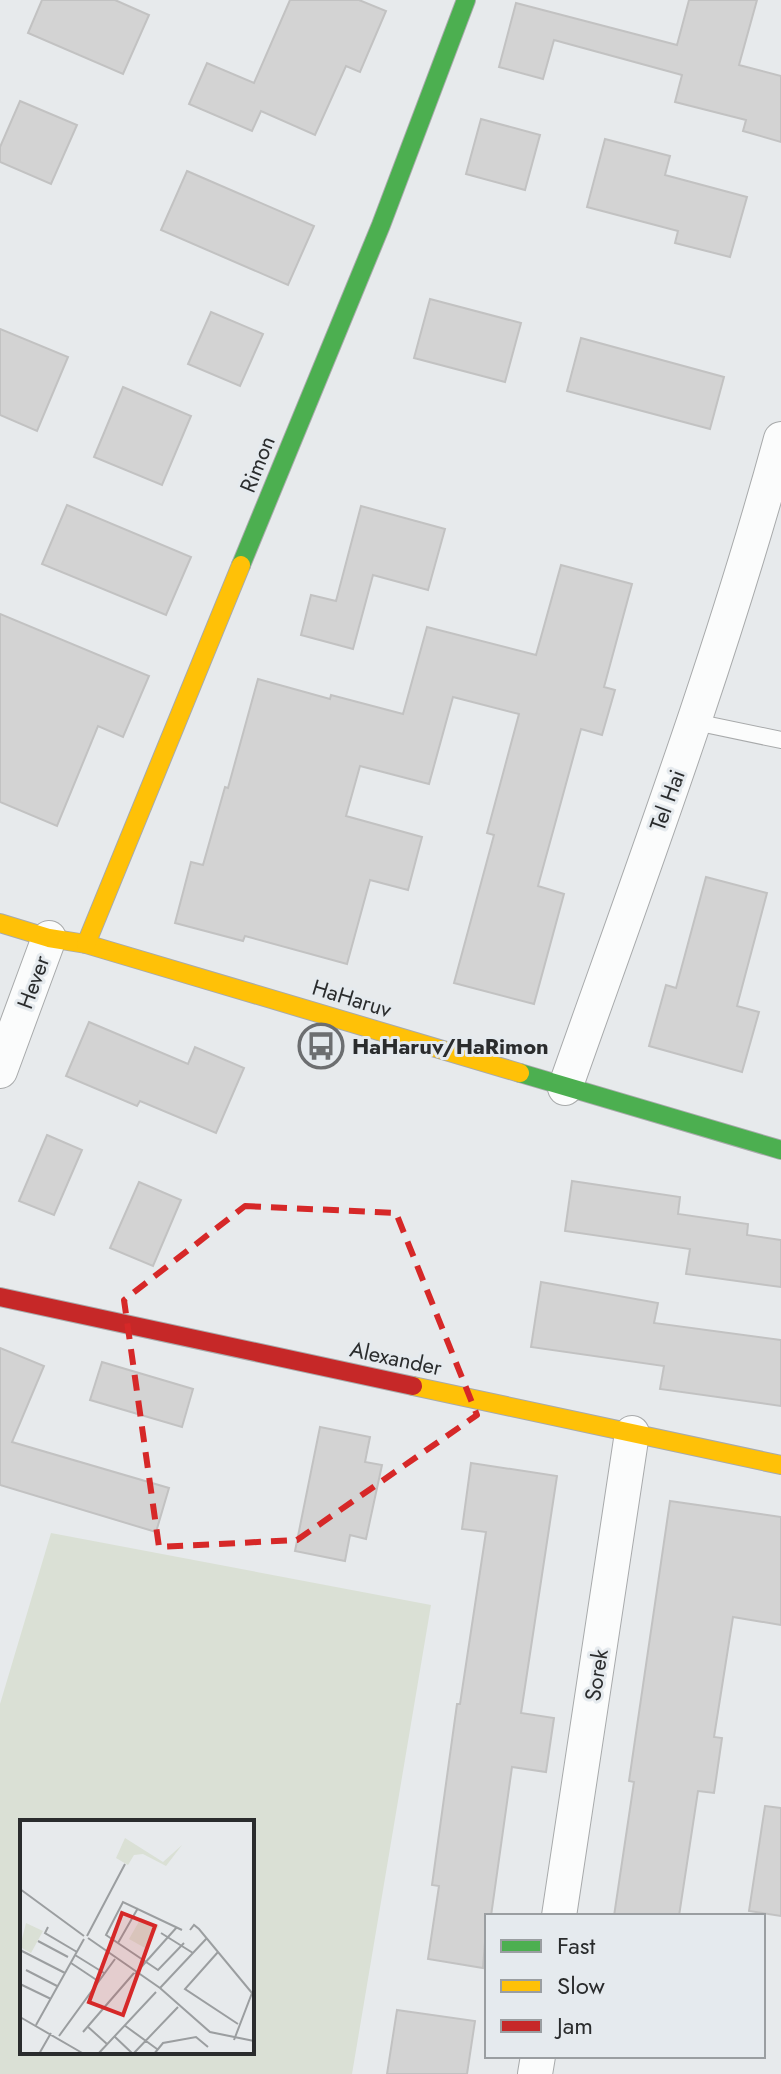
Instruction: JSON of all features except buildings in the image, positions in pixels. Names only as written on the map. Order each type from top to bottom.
[{"type":"street","name":"Rimon","points":[[86,944],[381,225],[466,0]]},
{"type":"street","name":"Tel Hai","points":[[565,1088],[771,513],[781,439]]},
{"type":"street","name":"HaHaruv","points":[[0,923],[49,938],[86,944],[781,1150]]},
{"type":"street","name":"Hever","points":[[0,1071],[49,938]]},
{"type":"street","name":"Alexander","points":[[0,1297],[781,1465]]},
{"type":"street","name":"Sorek","points":[[559,1914],[632,1433]]},
{"type":"lane","points":[[695,722],[781,740]]},
{"type":"highlighted area","points":[[245,1206],[396,1213],[477,1415],[297,1540],[159,1547],[124,1300]]},
{"type":"shaded area","points":[[51,1533],[431,1605],[352,2074],[0,2074],[0,1704]]},
{"type":"traffic: fast","points":[[241,565],[381,225],[466,0]]},
{"type":"traffic: fast","points":[[520,1073],[781,1150]]},
{"type":"traffic: slow","points":[[86,944],[241,565]]},
{"type":"traffic: slow","points":[[0,923],[49,938],[86,944],[520,1073]]},
{"type":"traffic: slow","points":[[413,1386],[781,1465]]},
{"type":"traffic: jam","points":[[0,1297],[413,1386]]},
{"type":"place","name":"HaHaruv/HaRimon","points":[[321,1046]]}]
